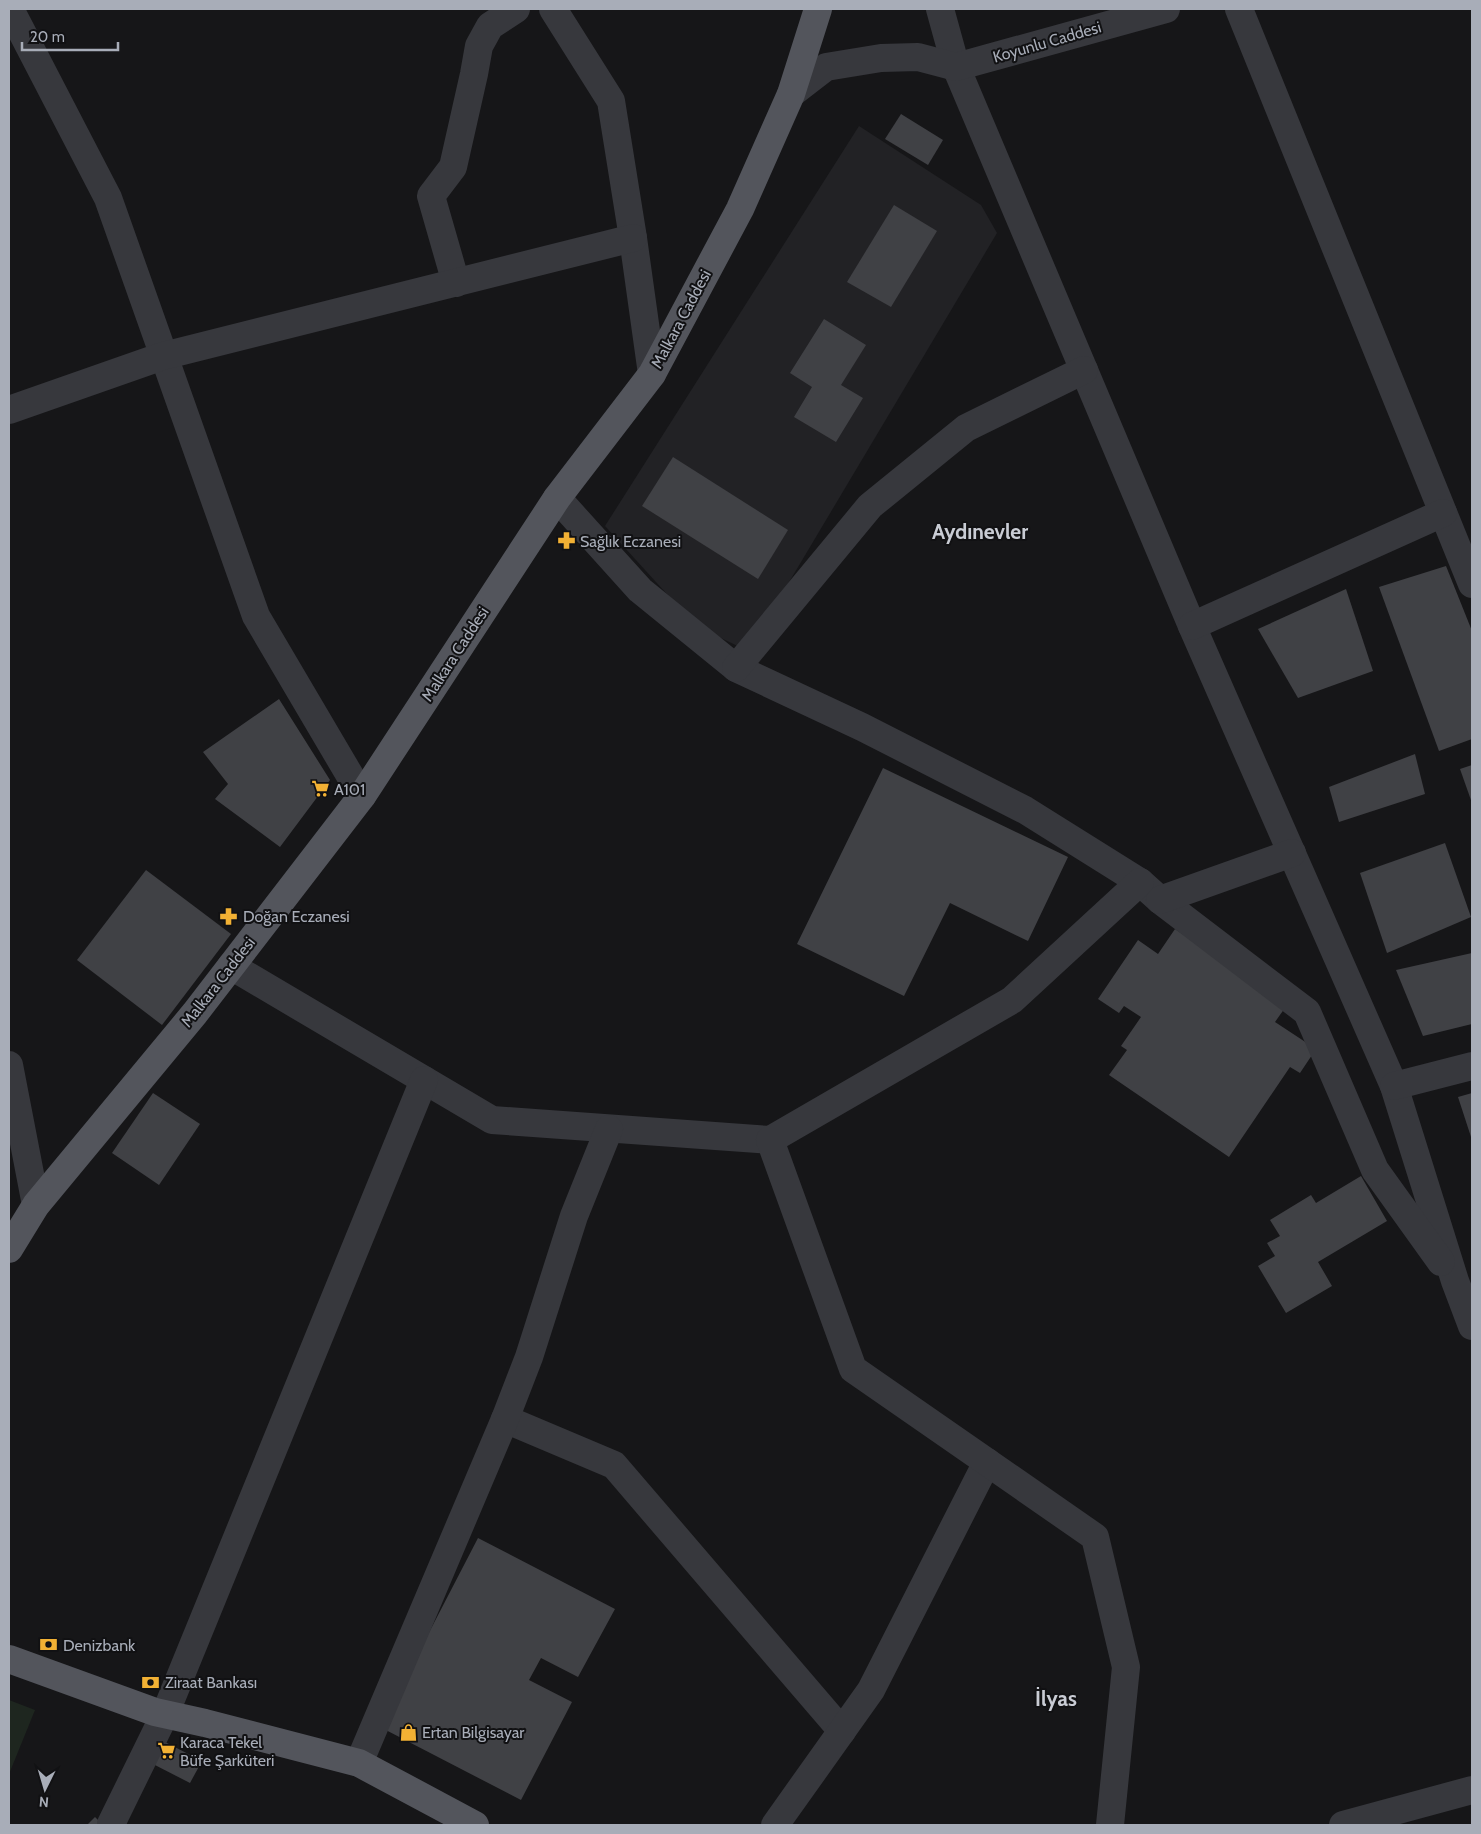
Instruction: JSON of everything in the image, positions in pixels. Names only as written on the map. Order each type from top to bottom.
[{"type":"main road","name":"Malkara Caddesi","points":[[9,1249],[36,1204],[195,1012],[362,796],[557,498],[652,374],[740,209],[791,94],[818,9]]},
{"type":"main road","points":[[9,1659],[164,1714],[342,1757],[359,1763],[475,1825]]},
{"type":"street","points":[[10,9],[108,198],[256,616],[362,796]]},
{"type":"street","points":[[456,283],[431,196],[453,167],[474,74],[478,46],[490,26],[516,9]]},
{"type":"street","points":[[553,9],[611,101],[652,374]]},
{"type":"street","points":[[940,9],[956,67],[1192,626],[1394,1086],[1472,1326]]},
{"type":"street","name":"Koyunlu Caddesi","points":[[956,67],[1166,9]]},
{"type":"street","points":[[1239,9],[1456,526],[1472,584]]},
{"type":"street","points":[[791,94],[826,68],[881,58],[918,57],[956,67]]},
{"type":"street","points":[[9,410],[163,356],[633,238]]},
{"type":"street","points":[[736,668],[870,506],[966,428],[1084,370]]},
{"type":"street","points":[[557,498],[640,590],[736,668],[862,727],[1025,810],[1150,891],[1307,1012],[1375,1170],[1456,1281]]},
{"type":"street","points":[[1192,626],[1456,526]]},
{"type":"street","points":[[231,966],[492,1120],[770,1140],[1012,1000],[1150,891],[1292,853]]},
{"type":"street","points":[[9,1065],[36,1204]]},
{"type":"street","points":[[1394,1086],[1472,1066]]},
{"type":"street","points":[[113,1825],[111,1824],[164,1714],[424,1080]]},
{"type":"street","points":[[359,1763],[505,1419],[529,1357],[574,1216],[609,1129]]},
{"type":"street","points":[[770,1140],[853,1369],[1095,1537],[1126,1667],[1110,1825]]},
{"type":"street","points":[[505,1419],[614,1465],[842,1731]]},
{"type":"street","points":[[775,1825],[871,1690],[987,1462]]},
{"type":"street","points":[[1343,1825],[1472,1790]]},
{"type":"shaded area","points":[[859,126],[981,205],[997,233],[748,651],[696,626],[605,526]]},
{"type":"shaded area","points":[[9,1700],[35,1710],[9,1774]]},
{"type":"building","points":[[901,114],[943,140],[928,165],[885,139]]},
{"type":"building","points":[[894,205],[937,231],[891,307],[847,282]]},
{"type":"building","points":[[824,319],[866,345],[841,385],[863,398],[836,442],[794,417],[812,387],[790,373]]},
{"type":"building","points":[[673,457],[788,530],[758,579],[642,506]]},
{"type":"building","points":[[1446,566],[1472,631],[1472,739],[1439,751],[1379,587]]},
{"type":"building","points":[[1346,589],[1373,671],[1298,698],[1258,629]]},
{"type":"building","points":[[279,699],[330,780],[280,847],[215,799],[228,784],[203,752]]},
{"type":"building","points":[[1415,754],[1425,794],[1339,822],[1329,787]]},
{"type":"building","points":[[1472,765],[1472,803],[1460,769]]},
{"type":"building","points":[[883,768],[1068,857],[1028,941],[950,903],[904,996],[797,944]]},
{"type":"building","points":[[1445,843],[1471,917],[1387,953],[1360,873]]},
{"type":"building","points":[[146,870],[231,934],[162,1025],[77,960]]},
{"type":"building","points":[[1175,929],[1287,1005],[1275,1022],[1316,1049],[1300,1073],[1290,1067],[1229,1157],[1109,1075],[1127,1050],[1121,1046],[1141,1017],[1124,1006],[1119,1013],[1098,999],[1138,940],[1158,954]]},
{"type":"building","points":[[1472,953],[1472,1024],[1423,1036],[1396,970]]},
{"type":"building","points":[[153,1093],[200,1124],[159,1185],[112,1153]]},
{"type":"building","points":[[1472,1093],[1472,1140],[1458,1097]]},
{"type":"building","points":[[1361,1176],[1387,1221],[1318,1262],[1332,1286],[1286,1313],[1258,1266],[1275,1256],[1267,1243],[1280,1236],[1270,1220],[1311,1195],[1316,1203]]},
{"type":"building","points":[[478,1538],[615,1609],[578,1677],[541,1658],[529,1680],[572,1702],[521,1800],[380,1727]]},
{"type":"building","points":[[163,1741],[202,1761],[190,1783],[151,1763]]},
{"type":"building","points":[[95,1817],[103,1825],[87,1825]]},
{"type":"place","name":"Sağlık Eczanesi","points":[[566,541]]},
{"type":"place","name":"A101","points":[[320,789]]},
{"type":"place","name":"Doğan Eczanesi","points":[[229,916]]},
{"type":"place","name":"Denizbank","points":[[49,1645]]},
{"type":"place","name":"Ziraat Bankası","points":[[151,1682]]},
{"type":"place","name":"Ertan Bilgisayar","points":[[408,1732]]},
{"type":"place","name":"Karaca Tekel Büfe Şarküteri","points":[[166,1751]]},
{"type":"district","name":"Aydınevler","points":[[980,531]]},
{"type":"district","name":"İlyas","points":[[1056,1698]]}]
